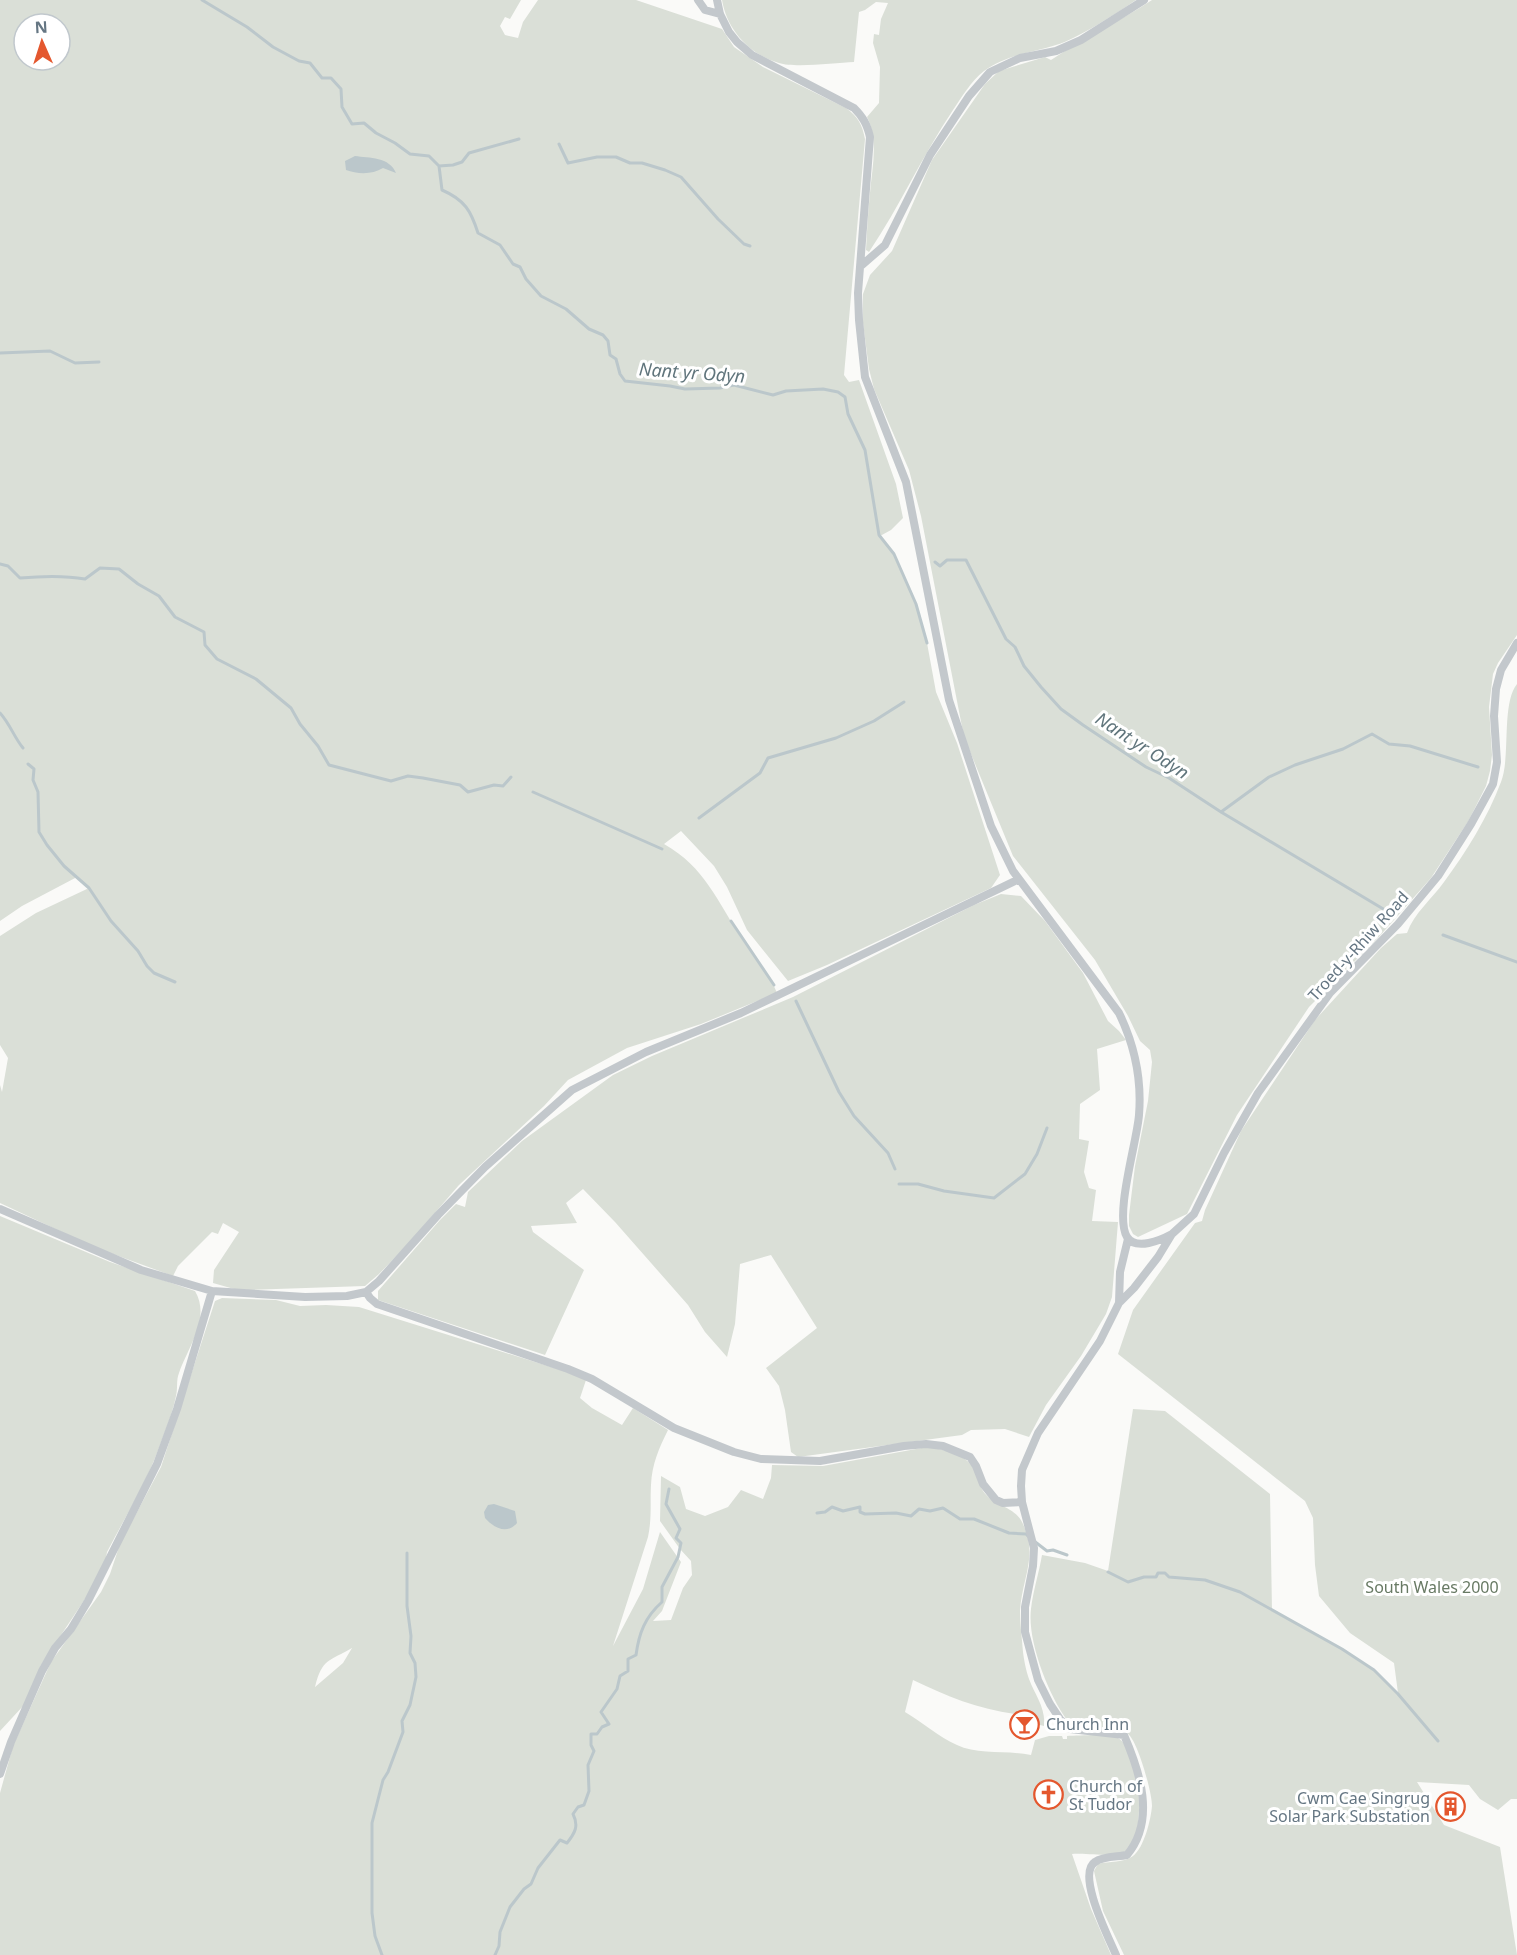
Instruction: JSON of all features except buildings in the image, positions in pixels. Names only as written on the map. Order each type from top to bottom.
[{"type":"street","points":[[698,0],[705,10],[720,14],[717,0]]},
{"type":"street","points":[[861,265],[885,245],[930,155],[969,96],[990,72],[1020,58],[1056,51],[1081,40],[1144,0]]},
{"type":"street","name":"Troed-y-Rhiw Road","points":[[720,14],[737,42],[752,55],[847,104],[863,118],[870,137],[858,294],[865,377],[906,483],[949,700],[991,826],[1019,879],[1113,1005],[1131,1036],[1138,1063],[1139,1117],[1126,1188],[1124,1224],[1128,1239],[1120,1272],[1119,1303]]},
{"type":"street","name":"Troed-y-Rhiw Road","points":[[1116,1955],[1089,1886],[1088,1873],[1092,1863],[1101,1859],[1127,1855],[1135,1846],[1142,1829],[1143,1809],[1138,1769],[1124,1735],[1070,1729],[1055,1712],[1038,1680],[1025,1632],[1025,1607],[1034,1548],[1022,1502],[1022,1470],[1038,1433],[1100,1341],[1119,1303],[1152,1264],[1172,1234],[1194,1214],[1224,1153],[1258,1093],[1330,993],[1398,924],[1438,876],[1471,824],[1493,784],[1497,762],[1494,716],[1496,689],[1502,670],[1517,643]]},
{"type":"street","points":[[0,1209],[141,1270],[212,1291],[306,1297],[347,1296],[366,1292],[479,1174],[572,1090],[646,1052],[751,1009],[1019,879]]},
{"type":"street","points":[[1128,1239],[1143,1244],[1172,1234]]},
{"type":"street","points":[[0,1774],[10,1742],[42,1671],[88,1601],[157,1464],[177,1409],[212,1291]]},
{"type":"street","points":[[366,1292],[377,1304],[592,1379],[674,1428],[734,1452],[761,1459],[820,1461],[904,1446],[926,1444],[943,1446],[970,1457],[983,1484],[996,1500],[1003,1503],[1022,1502]]},
{"type":"green space","points":[[0,0],[521,0],[510,19],[505,17],[500,26],[505,35],[518,38],[523,22],[538,0],[636,0],[722,29],[734,47],[763,67],[846,108],[854,115],[861,125],[865,139],[844,375],[849,382],[859,380],[896,484],[903,518],[891,530],[880,536],[894,554],[916,604],[927,643],[936,692],[957,743],[1000,875],[991,888],[788,981],[747,930],[727,887],[714,866],[681,831],[664,844],[690,863],[700,874],[746,946],[765,971],[777,993],[701,1024],[627,1048],[568,1080],[544,1106],[459,1185],[408,1244],[365,1286],[249,1290],[234,1289],[213,1283],[214,1270],[239,1232],[223,1223],[218,1234],[212,1232],[178,1266],[173,1276],[94,1247],[0,1203],[0,1085],[2,1092],[8,1058],[0,1045],[0,936],[36,913],[89,888],[77,877],[22,906],[0,921]]},
{"type":"green space","points":[[722,0],[1136,0],[1075,37],[1001,61],[979,75],[942,127],[869,252],[866,250],[874,145],[867,117],[879,103],[880,67],[873,43],[874,34],[879,35],[881,19],[888,3],[876,2],[859,12],[854,62],[795,65],[768,59],[742,40],[729,21]]},
{"type":"green space","points":[[1152,0],[1517,0],[1517,635],[1493,674],[1489,707],[1492,755],[1490,771],[1486,786],[1469,820],[1431,878],[1378,938],[1309,1007],[1237,1115],[1187,1214],[1138,1237],[1133,1234],[1129,1226],[1129,1215],[1135,1166],[1148,1101],[1152,1062],[1150,1050],[1140,1041],[1095,960],[1013,856],[964,737],[921,516],[909,470],[874,389],[869,369],[863,323],[863,294],[870,275],[892,251],[932,160],[985,84],[999,71],[1045,57],[1051,60]]},
{"type":"green space","name":"South Wales 2000","points":[[1517,684],[1517,1799],[1511,1799],[1498,1810],[1480,1799],[1469,1785],[1417,1782],[1444,1825],[1500,1847],[1517,1955],[1124,1955],[1103,1911],[1094,1871],[1098,1864],[1125,1860],[1137,1852],[1144,1840],[1150,1818],[1152,1806],[1150,1791],[1141,1759],[1130,1736],[1116,1728],[1081,1728],[1073,1725],[1060,1709],[1046,1682],[1032,1636],[1031,1622],[1032,1602],[1042,1555],[1085,1563],[1108,1571],[1133,1409],[1165,1411],[1270,1494],[1272,1611],[1342,1649],[1374,1670],[1398,1693],[1394,1663],[1350,1633],[1319,1596],[1313,1518],[1305,1501],[1118,1354],[1133,1310],[1195,1223],[1202,1221],[1241,1131],[1315,1020],[1381,948],[1397,934],[1407,933],[1414,919],[1444,882],[1476,834],[1501,782],[1504,771],[1509,704]]},
{"type":"green space","points":[[1001,894],[1021,896],[1045,921],[1083,973],[1108,1021],[1126,1040],[1097,1049],[1100,1090],[1080,1104],[1079,1139],[1089,1141],[1084,1172],[1089,1188],[1096,1190],[1092,1221],[1118,1222],[1112,1297],[1106,1314],[1081,1356],[1046,1405],[1029,1437],[1005,1429],[971,1430],[962,1435],[798,1457],[791,1452],[779,1386],[766,1368],[817,1328],[771,1255],[740,1264],[735,1324],[727,1357],[705,1332],[688,1305],[583,1189],[566,1203],[577,1223],[531,1226],[533,1232],[584,1270],[545,1355],[378,1300],[378,1291],[440,1220],[456,1204],[465,1207],[468,1192],[522,1141],[613,1075],[652,1056],[793,997],[974,905]]},
{"type":"green space","points":[[0,1216],[110,1262],[195,1291],[201,1312],[196,1332],[178,1376],[177,1393],[170,1417],[146,1478],[107,1552],[89,1593],[41,1665],[24,1705],[0,1731]]},
{"type":"green space","points":[[222,1298],[276,1300],[300,1306],[359,1307],[564,1371],[586,1380],[580,1398],[592,1408],[622,1425],[633,1408],[668,1430],[653,1470],[648,1537],[613,1646],[643,1589],[660,1532],[681,1562],[662,1611],[653,1621],[671,1620],[683,1588],[692,1575],[691,1561],[660,1521],[661,1476],[680,1487],[686,1509],[705,1516],[728,1507],[741,1490],[763,1499],[771,1478],[772,1465],[823,1466],[927,1447],[945,1450],[963,1458],[972,1466],[987,1496],[1014,1513],[1022,1522],[1027,1534],[1029,1556],[1021,1599],[1021,1632],[1026,1669],[1042,1707],[1044,1726],[1028,1722],[1015,1714],[962,1701],[913,1680],[905,1712],[950,1742],[974,1750],[1031,1755],[1035,1740],[1049,1736],[1062,1736],[1063,1739],[1067,1739],[1067,1736],[1113,1736],[1126,1746],[1132,1759],[1139,1793],[1137,1829],[1133,1842],[1126,1851],[1121,1853],[1072,1854],[1091,1909],[1111,1955],[0,1955],[0,1793],[13,1746],[51,1662],[101,1592],[120,1544],[161,1467],[215,1301]],"holes":[[[352,1648],[343,1663],[315,1687],[324,1665],[332,1658]]]},
{"type":"shaded area","points":[[355,156],[384,161],[396,173],[383,168],[365,173],[346,170],[345,161]]},
{"type":"shaded area","points":[[494,1504],[515,1511],[517,1523],[513,1527],[501,1529],[485,1518],[484,1512],[488,1505]]},
{"type":"waterway","name":"Nant yr Odyn","points":[[202,0],[247,27],[273,47],[299,61],[310,63],[322,78],[331,78],[341,89],[342,107],[352,124],[364,123],[410,154],[429,156],[439,166],[442,190],[462,202],[473,218],[478,233],[500,245],[513,264],[520,267],[526,279],[541,296],[566,309],[589,329],[603,335],[608,341],[610,355],[616,359],[620,374],[625,381],[685,389],[720,388],[734,385],[773,395],[786,391],[823,389],[838,392],[845,397],[848,414],[865,450],[879,535],[894,554],[916,604],[927,643]]},
{"type":"waterway","points":[[439,166],[462,162],[469,153],[519,139]]},
{"type":"waterway","points":[[559,144],[568,163],[597,157],[616,157],[630,163],[642,163],[665,170],[681,177],[718,219],[744,244],[750,246]]},
{"type":"waterway","points":[[0,353],[50,351],[75,363],[99,362]]},
{"type":"waterway","name":"Nant yr Odyn","points":[[935,562],[940,566],[947,560],[966,560],[1006,639],[1015,647],[1024,666],[1061,709],[1146,767],[1169,778],[1221,812],[1390,913]]},
{"type":"waterway","points":[[0,564],[8,566],[20,578],[52,576],[85,579],[100,568],[119,569],[138,584],[159,596],[175,617],[204,632],[205,645],[217,659],[256,679],[291,708],[329,765],[391,781],[408,776],[460,785],[468,792],[494,785],[503,786],[511,777]]},
{"type":"waterway","points":[[699,818],[760,773],[768,758],[836,738],[874,721],[904,702]]},
{"type":"waterway","points":[[0,713],[23,748]]},
{"type":"waterway","points":[[1221,812],[1269,777],[1295,765],[1343,749],[1372,734],[1389,744],[1410,746],[1478,767]]},
{"type":"waterway","points":[[28,764],[34,769],[33,780],[38,792],[39,832],[47,845],[64,866],[89,888],[111,921],[138,951],[147,966],[154,973],[175,982]]},
{"type":"waterway","points":[[533,792],[662,849]]},
{"type":"waterway","points":[[731,921],[774,985]]},
{"type":"waterway","name":"Nant yr Odyn","points":[[1443,935],[1517,962]]},
{"type":"waterway","points":[[796,1001],[839,1092],[854,1116],[888,1153],[895,1169]]},
{"type":"waterway","points":[[899,1184],[918,1184],[944,1191],[994,1198],[1025,1174],[1037,1154],[1047,1128]]},
{"type":"waterway","points":[[495,1955],[499,1946],[500,1932],[510,1907],[531,1884],[538,1868],[560,1840],[567,1843],[574,1833],[576,1822],[573,1814],[578,1807],[584,1805],[589,1791],[588,1765],[594,1751],[591,1745],[591,1734],[597,1734],[602,1727],[609,1724],[601,1712],[617,1689],[620,1676],[628,1671],[628,1659],[636,1655],[641,1633],[647,1620],[662,1602],[662,1587],[678,1557],[681,1543],[676,1538],[680,1529],[666,1504],[669,1489]]},
{"type":"waterway","points":[[817,1513],[825,1512],[832,1507],[843,1511],[860,1507],[860,1512],[865,1514],[896,1513],[911,1516],[919,1509],[930,1511],[943,1508],[960,1519],[974,1519],[1009,1533],[1026,1534],[1029,1537]]},
{"type":"waterway","points":[[1034,1541],[1047,1551],[1053,1550],[1067,1555]]},
{"type":"waterway","points":[[382,1955],[375,1936],[372,1913],[372,1823],[383,1780],[403,1732],[402,1721],[410,1705],[416,1677],[415,1663],[410,1653],[407,1553]]},
{"type":"waterway","points":[[1108,1572],[1128,1582],[1165,1573],[1169,1577],[1205,1580],[1240,1592],[1342,1649],[1374,1670],[1438,1741]]},
{"type":"place","name":"Church Inn","points":[[1025,1724]]},
{"type":"place","name":"Church of St Tudor","points":[[1048,1795]]},
{"type":"place","name":"Cwm Cae Singrug Solar Park Substation","points":[[1451,1807]]}]
